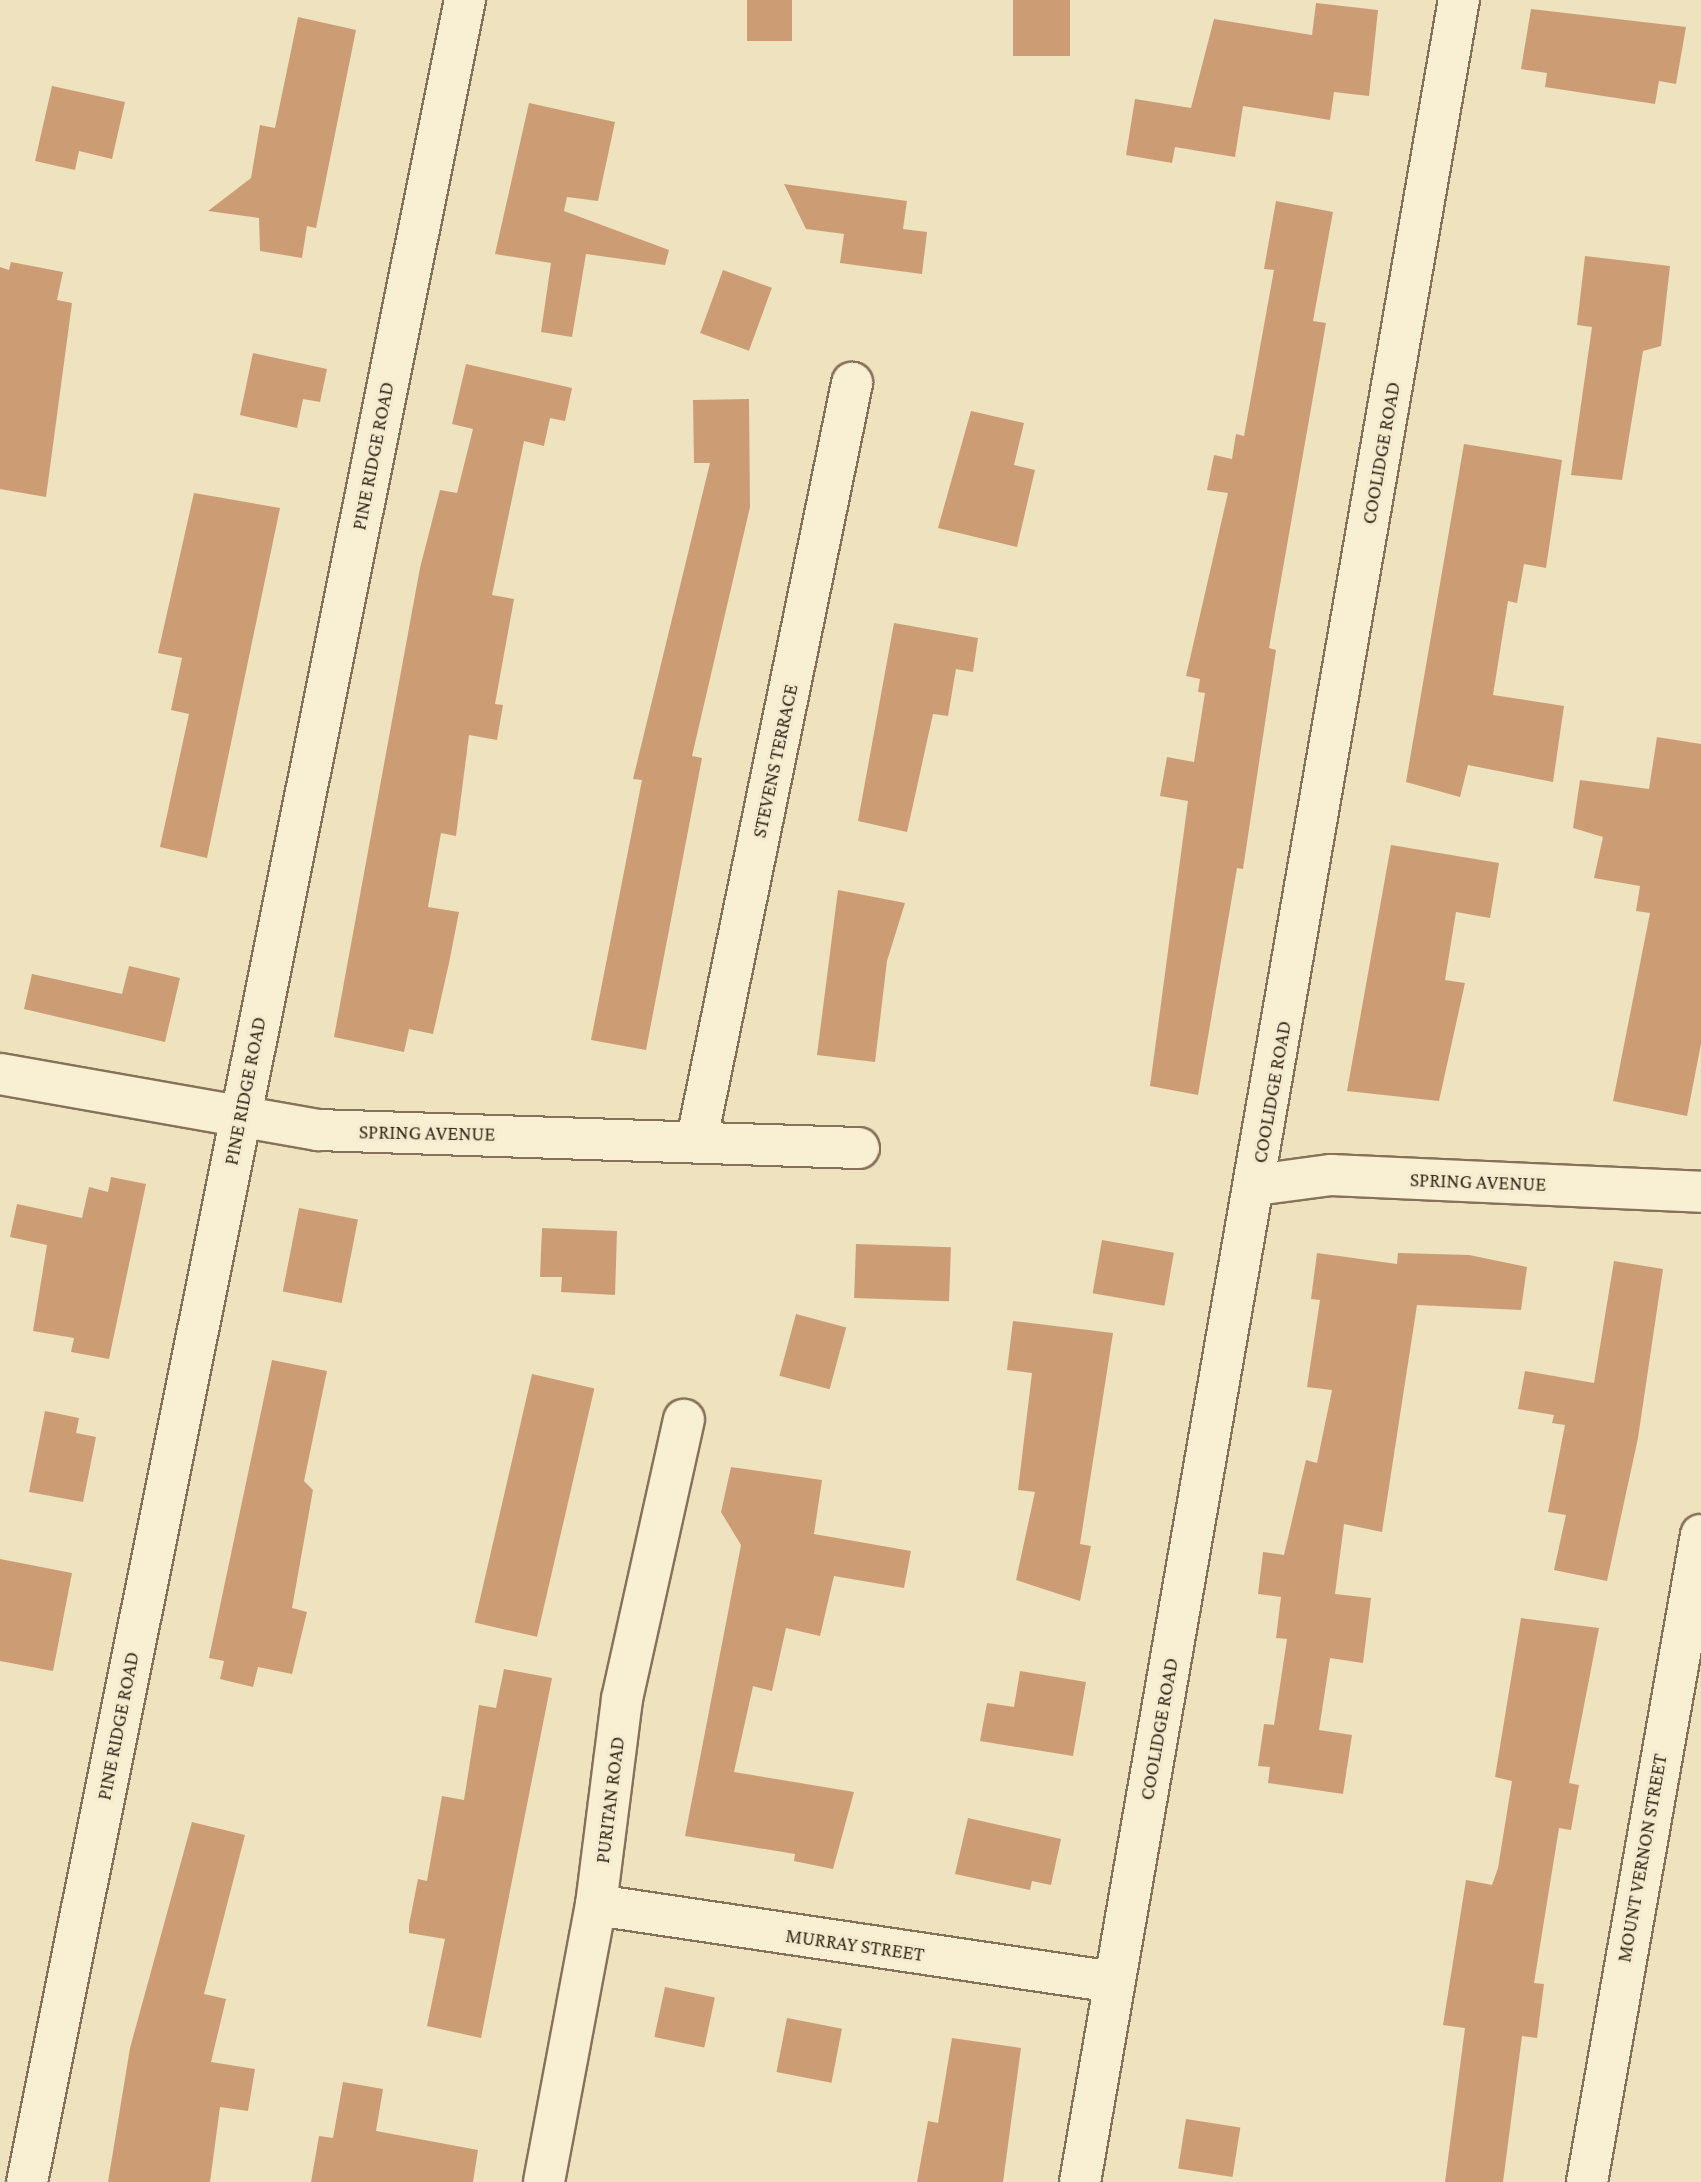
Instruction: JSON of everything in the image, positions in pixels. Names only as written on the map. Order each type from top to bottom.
[{"type":"street","name":"PINE RIDGE ROAD","points":[[27,2182],[465,0]]},
{"type":"street","name":"COOLIDGE ROAD","points":[[1080,2182],[1256,1185],[1459,0]]},
{"type":"street","name":"STEVENS TERRACE","points":[[697,1139],[852,383]]},
{"type":"street","name":"SPRING AVENUE","points":[[0,1074],[318,1130],[697,1139],[859,1148]]},
{"type":"street","name":"SPRING AVENUE","points":[[1256,1185],[1331,1175],[1701,1192]]},
{"type":"street","name":"PURITAN ROAD","points":[[544,2182],[596,1905],[622,1699],[684,1420]]},
{"type":"street","name":"MOUNT VERNON STREET","points":[[1587,2182],[1701,1535]]},
{"type":"street","name":"MURRAY STREET","points":[[596,1905],[1114,1982]]},
{"type":"building","points":[[747,0],[792,0],[792,41],[747,41]]},
{"type":"building","points":[[1013,0],[1070,0],[1070,56],[1013,56]]},
{"type":"building","points":[[1316,3],[1378,10],[1369,96],[1334,92],[1330,120],[1243,106],[1235,157],[1175,147],[1172,163],[1126,155],[1135,99],[1191,108],[1214,19],[1312,35]]},
{"type":"building","points":[[1531,9],[1686,27],[1676,84],[1659,81],[1655,104],[1545,87],[1547,73],[1521,69]]},
{"type":"building","points":[[298,17],[356,30],[316,228],[307,226],[302,258],[260,251],[259,218],[208,211],[251,178],[260,125],[275,128]]},
{"type":"building","points":[[52,86],[125,102],[112,159],[79,151],[75,170],[35,161]]},
{"type":"building","points":[[529,103],[615,122],[598,201],[567,197],[564,211],[669,250],[665,265],[586,254],[572,337],[541,332],[551,263],[495,254]]},
{"type":"building","points":[[784,184],[907,201],[903,229],[927,232],[922,274],[840,263],[844,234],[806,229]]},
{"type":"building","points":[[1276,201],[1333,212],[1313,321],[1326,323],[1269,648],[1276,650],[1243,869],[1237,868],[1198,1095],[1150,1086],[1188,801],[1160,796],[1167,757],[1194,762],[1205,693],[1198,692],[1200,679],[1186,676],[1228,493],[1207,490],[1214,455],[1232,459],[1236,434],[1244,436],[1274,270],[1264,269]]},
{"type":"building","points":[[1585,256],[1670,266],[1661,346],[1643,351],[1622,480],[1571,475],[1592,327],[1577,325]]},
{"type":"building","points":[[11,262],[63,272],[57,300],[72,303],[46,497],[0,489],[0,267],[9,270]]},
{"type":"building","points":[[723,270],[772,288],[749,351],[700,333]]},
{"type":"building","points":[[253,353],[327,369],[320,402],[303,399],[297,428],[240,415]]},
{"type":"building","points":[[466,364],[572,388],[565,421],[550,418],[544,446],[524,441],[492,595],[514,599],[495,704],[503,705],[497,740],[469,735],[456,836],[441,833],[428,907],[459,912],[449,963],[433,1034],[409,1029],[404,1052],[334,1037],[420,568],[440,490],[457,493],[473,429],[452,424]]},
{"type":"building","points":[[749,399],[750,507],[692,756],[702,758],[646,1050],[591,1040],[642,780],[633,779],[710,463],[694,463],[693,400]]},
{"type":"building","points":[[971,411],[1024,423],[1014,465],[1035,470],[1017,547],[938,528]]},
{"type":"building","points":[[1464,444],[1562,460],[1546,568],[1524,564],[1517,603],[1508,601],[1493,695],[1564,706],[1553,782],[1468,765],[1460,797],[1406,782]]},
{"type":"building","points":[[194,493],[280,508],[207,858],[160,847],[189,714],[171,710],[182,658],[158,653]]},
{"type":"building","points":[[894,623],[978,638],[973,672],[956,669],[948,716],[933,714],[907,832],[858,821]]},
{"type":"building","points":[[1657,737],[1701,744],[1701,1044],[1687,1116],[1613,1101],[1650,913],[1636,911],[1640,886],[1594,878],[1603,837],[1573,828],[1580,780],[1649,789]]},
{"type":"building","points":[[1391,845],[1499,863],[1490,918],[1456,912],[1445,980],[1465,983],[1439,1101],[1347,1091]]},
{"type":"building","points":[[838,890],[905,903],[887,961],[875,1062],[817,1055]]},
{"type":"building","points":[[129,966],[180,978],[165,1042],[24,1009],[32,974],[122,994]]},
{"type":"building","points":[[111,1177],[146,1184],[109,1359],[71,1352],[74,1338],[33,1331],[47,1245],[10,1237],[17,1204],[82,1218],[89,1187],[108,1192]]},
{"type":"building","points":[[299,1208],[358,1219],[342,1303],[283,1291]]},
{"type":"building","points":[[542,1228],[617,1231],[615,1295],[561,1292],[562,1277],[540,1277]]},
{"type":"building","points":[[1102,1240],[1174,1253],[1165,1306],[1093,1293]]},
{"type":"building","points":[[856,1244],[951,1247],[949,1301],[854,1298]]},
{"type":"building","points":[[1317,1253],[1397,1264],[1398,1253],[1469,1255],[1527,1267],[1521,1310],[1417,1305],[1382,1532],[1344,1524],[1335,1594],[1371,1598],[1363,1663],[1330,1658],[1319,1730],[1352,1735],[1343,1794],[1268,1783],[1270,1767],[1258,1766],[1264,1724],[1274,1725],[1287,1639],[1276,1638],[1281,1597],[1258,1594],[1263,1552],[1284,1555],[1306,1460],[1317,1463],[1332,1390],[1307,1387],[1320,1300],[1311,1299]]},
{"type":"building","points":[[1614,1261],[1663,1269],[1638,1438],[1607,1581],[1554,1570],[1566,1515],[1548,1512],[1565,1425],[1552,1423],[1554,1415],[1518,1409],[1525,1371],[1594,1383]]},
{"type":"building","points":[[796,1314],[846,1327],[830,1389],[779,1376]]},
{"type":"building","points":[[1013,1321],[1113,1333],[1080,1544],[1091,1546],[1080,1601],[1016,1580],[1035,1492],[1018,1490],[1032,1373],[1007,1370]]},
{"type":"building","points":[[272,1360],[327,1371],[304,1481],[313,1490],[292,1608],[307,1612],[292,1674],[258,1667],[253,1687],[220,1679],[224,1661],[209,1658]]},
{"type":"building","points":[[532,1374],[594,1388],[537,1637],[475,1622]]},
{"type":"building","points":[[45,1411],[79,1418],[76,1433],[96,1437],[83,1502],[29,1492]]},
{"type":"building","points":[[731,1467],[822,1480],[814,1534],[911,1551],[904,1588],[834,1576],[820,1636],[786,1628],[772,1691],[753,1686],[734,1772],[854,1792],[833,1869],[794,1861],[795,1854],[685,1836],[741,1545],[721,1512]]},
{"type":"building","points":[[0,1559],[72,1573],[53,1671],[0,1661]]},
{"type":"building","points":[[1521,1618],[1599,1628],[1569,1783],[1579,1785],[1571,1830],[1559,1828],[1534,1983],[1544,1984],[1537,2038],[1522,2036],[1503,2182],[1445,2182],[1465,2028],[1443,2025],[1466,1880],[1492,1885],[1498,1868],[1512,1781],[1495,1777]]},
{"type":"building","points":[[504,1669],[552,1678],[481,2038],[427,2026],[445,1939],[409,1933],[409,1925],[418,1879],[427,1881],[442,1796],[464,1800],[479,1705],[496,1708]]},
{"type":"building","points":[[1020,1671],[1086,1682],[1073,1756],[980,1741],[987,1703],[1014,1707]]},
{"type":"building","points":[[968,1818],[1061,1839],[1051,1885],[1032,1881],[1030,1890],[955,1874]]},
{"type":"building","points":[[192,1822],[245,1835],[204,1994],[226,1999],[211,2062],[255,2069],[248,2111],[220,2107],[210,2182],[108,2182],[130,2048]]},
{"type":"building","points":[[665,1987],[715,1998],[704,2047],[654,2037]]},
{"type":"building","points":[[787,2018],[842,2029],[831,2083],[777,2072]]},
{"type":"building","points":[[952,2038],[1021,2048],[1003,2182],[917,2182],[928,2121],[938,2123]]},
{"type":"building","points":[[343,2082],[383,2089],[376,2131],[478,2150],[473,2182],[311,2182],[319,2136],[333,2138]]},
{"type":"building","points":[[1186,2119],[1240,2128],[1233,2177],[1178,2168]]}]
